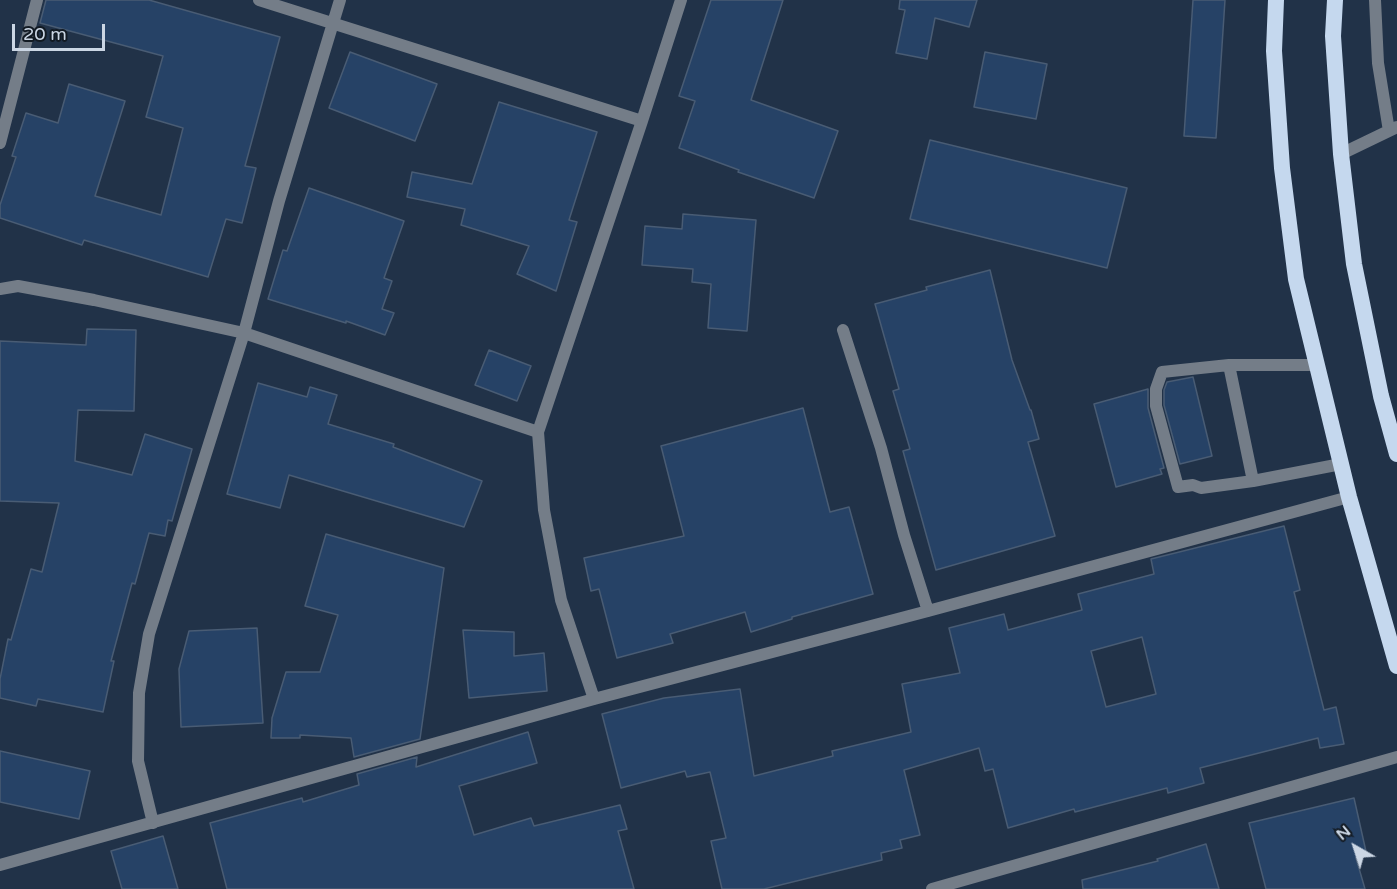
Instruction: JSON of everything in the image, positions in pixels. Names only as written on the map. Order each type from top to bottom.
[{"type":"highway","points":[[1276,0],[1274,51],[1282,168],[1296,279],[1349,497],[1397,666]]},
{"type":"highway","points":[[1335,0],[1333,36],[1341,154],[1354,264],[1381,396],[1397,454]]},
{"type":"street","points":[[0,143],[37,0]]},
{"type":"street","points":[[259,0],[642,122]]},
{"type":"street","points":[[153,823],[138,761],[139,693],[149,634],[244,333],[279,201],[340,0]]},
{"type":"street","points":[[594,699],[561,600],[544,510],[538,432],[681,0]]},
{"type":"street","points":[[1341,154],[1393,129],[1378,63],[1375,0]]},
{"type":"street","points":[[0,289],[18,286],[244,333],[538,432]]},
{"type":"street","points":[[843,330],[881,448],[904,535],[928,611]]},
{"type":"street","points":[[1317,365],[1229,365],[1162,372],[1156,388],[1156,406],[1178,488],[1193,485],[1201,488],[1253,481],[1341,464]]},
{"type":"street","points":[[1229,365],[1253,481]]},
{"type":"street","points":[[0,865],[594,699],[1349,497]]},
{"type":"street","points":[[932,889],[1397,757]]},
{"type":"building","points":[[46,0],[149,0],[280,37],[245,166],[256,168],[242,223],[226,219],[208,277],[84,240],[82,245],[0,218],[0,205],[16,157],[12,156],[26,113],[58,123],[69,84],[125,101],[95,196],[161,215],[183,128],[146,117],[163,56],[40,23]]},
{"type":"building","points":[[711,0],[783,0],[751,100],[838,131],[814,198],[738,172],[739,170],[679,148],[695,101],[679,96]]},
{"type":"building","points":[[900,0],[977,0],[969,27],[935,18],[927,59],[896,53],[905,10],[899,9]]},
{"type":"building","points":[[1193,0],[1225,0],[1216,138],[1184,136]]},
{"type":"building","points":[[350,52],[437,84],[415,141],[329,108]]},
{"type":"building","points":[[985,52],[1047,64],[1036,119],[974,107]]},
{"type":"building","points":[[499,102],[597,132],[569,220],[577,222],[556,291],[517,274],[529,246],[461,225],[465,209],[407,197],[412,172],[472,184]]},
{"type":"building","points":[[930,140],[1127,188],[1107,268],[910,219]]},
{"type":"building","points":[[309,188],[404,221],[384,278],[392,281],[382,309],[394,313],[385,335],[346,321],[346,323],[268,299],[283,250],[287,251]]},
{"type":"building","points":[[683,214],[756,220],[747,331],[708,328],[711,284],[692,282],[693,269],[642,265],[645,226],[682,229]]},
{"type":"building","points":[[990,270],[1012,360],[1031,410],[1039,439],[1028,442],[1055,536],[936,570],[903,451],[910,449],[893,391],[899,389],[875,304],[927,290],[926,287]]},
{"type":"building","points":[[87,329],[136,330],[134,411],[78,410],[75,461],[132,475],[145,434],[192,449],[172,521],[168,520],[165,536],[149,533],[135,584],[132,583],[111,661],[114,661],[103,712],[38,699],[36,706],[0,698],[0,679],[8,639],[11,640],[31,569],[42,572],[59,503],[0,501],[0,341],[86,345]]},
{"type":"building","points":[[489,350],[531,366],[517,401],[475,385]]},
{"type":"building","points":[[1193,377],[1212,456],[1180,464],[1164,405],[1164,390],[1167,382]]},
{"type":"building","points":[[258,383],[307,397],[310,387],[337,395],[328,424],[394,444],[393,447],[482,481],[464,527],[289,475],[280,508],[227,494]]},
{"type":"building","points":[[1148,389],[1148,408],[1164,468],[1160,469],[1162,474],[1116,487],[1094,404]]},
{"type":"building","points":[[803,408],[830,512],[849,507],[873,594],[792,617],[792,619],[751,632],[745,612],[670,634],[673,643],[617,658],[599,589],[591,591],[584,558],[684,536],[661,446]]},
{"type":"building","points":[[1284,526],[1300,590],[1294,592],[1324,710],[1336,707],[1344,744],[1320,748],[1318,738],[1200,768],[1204,783],[1168,793],[1167,788],[1075,812],[1074,809],[1008,828],[993,769],[985,771],[979,748],[904,770],[920,835],[900,840],[902,848],[881,853],[882,860],[764,889],[722,889],[711,841],[726,838],[710,772],[687,777],[685,771],[621,788],[602,714],[664,698],[740,689],[754,776],[833,756],[832,751],[911,732],[902,684],[960,673],[949,628],[1004,614],[1008,630],[1082,610],[1078,594],[1154,574],[1151,559]],"holes":[[[1142,637],[1156,694],[1106,707],[1091,651]]]},
{"type":"building","points":[[326,534],[444,568],[420,739],[354,757],[351,738],[300,735],[300,738],[271,738],[272,718],[286,672],[320,672],[338,615],[305,606]]},
{"type":"building","points":[[257,628],[263,723],[181,727],[179,669],[189,631]]},
{"type":"building","points":[[463,630],[514,632],[514,656],[544,653],[547,691],[469,698]]},
{"type":"building","points":[[528,732],[537,763],[459,786],[474,835],[531,818],[534,826],[620,805],[627,829],[618,831],[634,889],[227,889],[210,823],[302,798],[303,802],[359,785],[357,774],[417,757],[416,767]]},
{"type":"building","points":[[0,751],[90,771],[79,819],[0,802]]},
{"type":"building","points":[[1354,798],[1367,856],[1356,858],[1365,889],[1266,889],[1249,823]]},
{"type":"building","points":[[163,836],[178,889],[122,889],[111,851]]},
{"type":"building","points":[[1206,844],[1219,889],[1083,889],[1082,880],[1158,861],[1157,859]]}]
